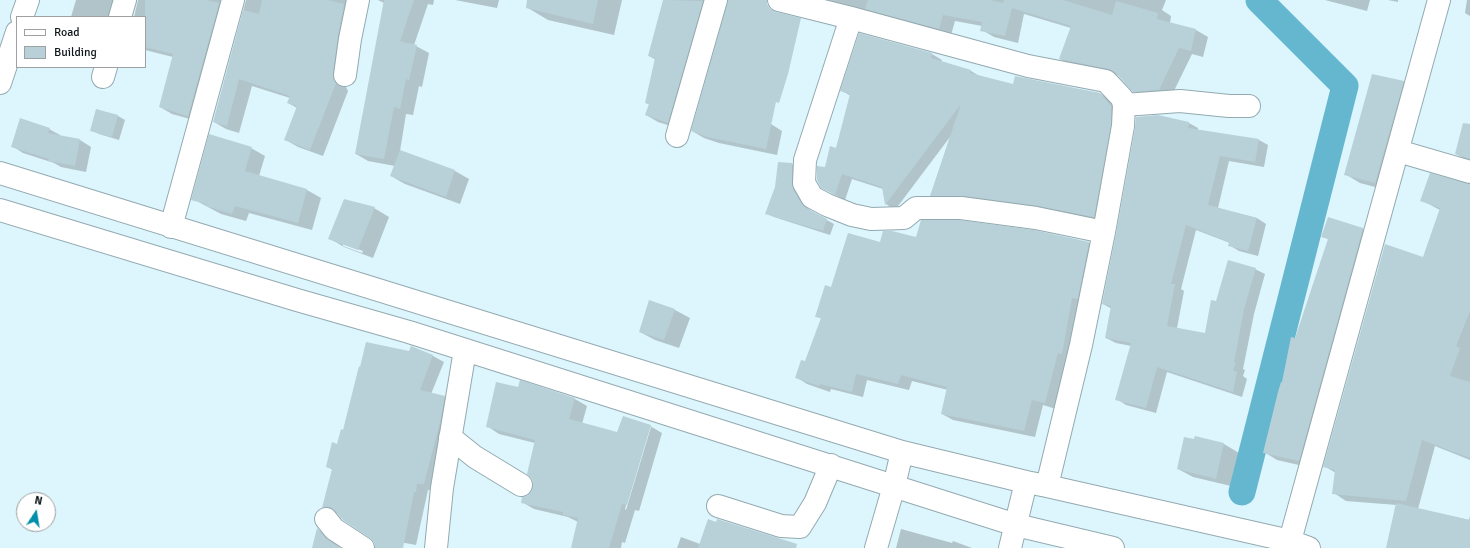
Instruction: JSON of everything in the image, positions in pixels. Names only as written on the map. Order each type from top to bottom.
[{"type":"street","points":[[22,16],[28,0]]},
{"type":"street","points":[[120,16],[124,0]]},
{"type":"street","points":[[171,227],[234,0]]},
{"type":"street","points":[[345,75],[350,39],[358,0]]},
{"type":"street","points":[[677,136],[716,0]]},
{"type":"street","points":[[779,0],[1028,66],[1106,81],[1122,98],[1124,105],[1123,126],[1104,232],[1081,345],[1010,548]]},
{"type":"street","points":[[0,210],[465,350],[894,486],[1026,501],[1296,546],[1398,151],[1439,0]]},
{"type":"street","points":[[851,18],[805,160],[804,183],[812,197],[852,215],[872,219],[904,218],[916,208],[961,208],[1036,218],[1104,232]]},
{"type":"street","points":[[0,83],[16,35]]},
{"type":"street","points":[[1124,105],[1180,101],[1229,106],[1249,106]]},
{"type":"street","points":[[1398,151],[1470,172]]},
{"type":"street","points":[[0,173],[902,452],[1026,501],[1113,548]]},
{"type":"street","points":[[436,548],[442,488],[465,350]]},
{"type":"street","points":[[450,437],[475,457],[521,485]]},
{"type":"street","points":[[876,548],[902,452]]},
{"type":"street","points":[[718,506],[781,526],[800,527],[815,503],[831,466]]},
{"type":"street","points":[[326,519],[334,529],[363,548]]},
{"type":"building","points":[[145,0],[206,0],[219,3],[188,116],[159,107],[173,54],[146,47]]},
{"type":"building","points":[[262,0],[328,0],[344,4],[333,73],[333,79],[336,83],[310,150],[284,140],[297,106],[287,103],[290,96],[239,79],[227,126],[213,122],[243,10],[259,14]]},
{"type":"building","points":[[384,0],[414,0],[400,41],[417,45],[409,80],[406,79],[400,109],[394,107],[384,159],[355,154]]},
{"type":"building","points":[[527,0],[598,0],[593,24],[526,8]]},
{"type":"building","points":[[663,0],[703,1],[668,123],[645,115],[649,104],[645,103],[655,58],[648,56]]},
{"type":"building","points":[[728,0],[767,0],[767,4],[770,9],[776,12],[801,18],[788,74],[779,103],[776,102],[766,149],[707,137],[691,131]]},
{"type":"building","points":[[868,0],[990,0],[1003,3],[1004,0],[1063,0],[1112,15],[1116,1],[1158,13],[1157,19],[1196,29],[1191,51],[1179,48],[1159,90],[1133,92],[1115,72],[1109,69],[1059,59],[1071,26],[1012,8],[1005,36],[980,31],[982,22],[943,15],[939,29],[865,9]]},
{"type":"building","points":[[859,33],[932,53],[931,58],[971,70],[970,73],[1013,84],[1015,76],[1100,93],[1111,106],[1111,125],[1094,217],[1038,206],[963,196],[930,196],[961,104],[885,205],[882,187],[842,174],[835,195],[821,188],[817,180],[817,166],[825,167],[830,146],[836,148],[850,94],[840,91]]},
{"type":"building","points":[[1372,74],[1404,81],[1375,183],[1344,175]]},
{"type":"building","points":[[96,109],[118,115],[112,137],[90,131]]},
{"type":"building","points":[[1158,115],[1189,122],[1188,128],[1259,139],[1255,162],[1220,156],[1208,205],[1257,218],[1248,251],[1228,246],[1229,242],[1186,225],[1171,284],[1175,284],[1167,326],[1205,333],[1211,300],[1216,301],[1228,260],[1256,268],[1244,309],[1234,363],[1236,363],[1233,370],[1237,372],[1233,392],[1157,367],[1146,408],[1115,400],[1131,343],[1105,338],[1111,306],[1102,304],[1116,234],[1136,117]]},
{"type":"building","points":[[20,118],[50,128],[48,133],[80,139],[75,166],[48,161],[49,159],[11,147]]},
{"type":"building","points":[[1463,123],[1470,124],[1470,159],[1455,154]]},
{"type":"building","points":[[209,134],[252,147],[245,171],[307,189],[298,223],[235,206],[232,214],[191,200]]},
{"type":"building","points":[[400,150],[455,170],[446,197],[390,176]]},
{"type":"building","points":[[778,162],[792,163],[793,189],[801,203],[806,208],[827,219],[823,231],[765,214],[775,187]]},
{"type":"building","points":[[1430,173],[1470,184],[1470,311],[1456,346],[1460,348],[1450,376],[1470,382],[1470,458],[1422,440],[1406,501],[1332,494],[1335,470],[1323,467],[1385,244],[1423,257],[1440,208],[1420,201]]},
{"type":"building","points":[[344,199],[375,207],[358,250],[328,239]]},
{"type":"building","points":[[1328,217],[1363,228],[1299,461],[1263,453],[1278,392],[1282,382],[1291,337],[1295,338],[1328,239],[1321,237]]},
{"type":"building","points":[[921,220],[960,220],[1034,230],[1089,242],[1078,299],[1072,298],[1062,354],[1058,353],[1045,403],[1032,400],[1024,431],[941,414],[947,387],[901,375],[898,384],[856,374],[852,392],[820,384],[819,386],[795,378],[801,360],[805,361],[821,318],[815,317],[825,285],[831,287],[848,233],[880,242],[883,231],[892,231],[916,237]]},
{"type":"building","points":[[649,300],[675,309],[664,340],[639,332]]},
{"type":"building","points":[[366,342],[409,351],[411,346],[433,355],[420,390],[445,396],[424,484],[417,484],[416,492],[414,492],[403,548],[375,548],[374,542],[370,538],[343,520],[330,507],[322,508],[332,469],[326,467],[332,442],[337,444],[341,429],[343,430]]},
{"type":"building","points":[[520,380],[575,398],[569,419],[617,432],[623,416],[651,425],[627,505],[622,504],[609,548],[571,548],[578,518],[563,515],[563,512],[521,503],[522,497],[527,496],[531,492],[533,486],[532,479],[527,474],[535,440],[486,427],[496,382],[518,387]]},
{"type":"building","points":[[1195,436],[1224,443],[1216,479],[1177,469],[1184,437],[1194,439]]},
{"type":"building","points":[[1396,503],[1470,520],[1470,548],[1386,548]]},
{"type":"building","points":[[708,519],[716,522],[717,519],[797,544],[796,548],[698,548]]},
{"type":"building","points":[[317,528],[327,539],[340,548],[312,548]]},
{"type":"waterway","points":[[1242,492],[1345,86],[1259,0]]}]
